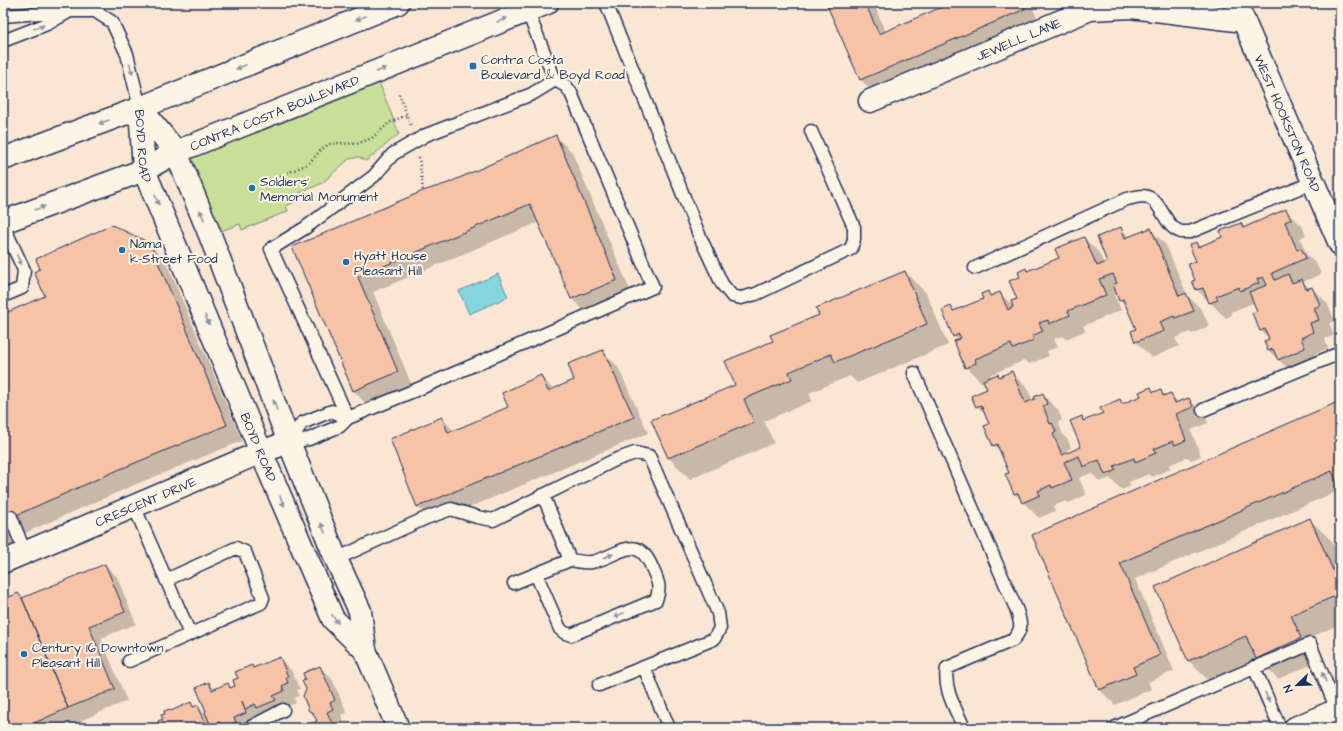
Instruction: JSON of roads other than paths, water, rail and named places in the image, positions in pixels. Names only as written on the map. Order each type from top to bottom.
[{"type":"street","points":[[3,159],[140,108],[398,3]]},
{"type":"street","name":"CONTRA COSTA BOULEVARD","points":[[3,222],[144,170],[176,152],[537,7]]},
{"type":"street","name":"JEWELL LANE","points":[[870,101],[1090,9],[1131,7],[1240,12]]},
{"type":"street","name":"WEST HOOKSTON ROAD","points":[[1240,12],[1314,182],[1335,217],[1340,244]]},
{"type":"street","name":"BOYD ROAD","points":[[140,108],[176,152],[210,235],[289,442],[336,559],[360,611],[365,650],[398,728]]},
{"type":"street","name":"BOYD ROAD","points":[[140,108],[144,170],[261,452],[333,619],[365,650]]},
{"type":"street","name":"CRESCENT DRIVE","points":[[3,562],[261,452],[289,442]]},
{"type":"street","points":[[1295,728],[1339,710]]},
{"type":"lane","points":[[606,3],[700,236],[722,284],[732,296],[741,298],[756,294],[851,249],[854,240],[854,227],[811,131]]},
{"type":"lane","points":[[289,442],[309,439],[340,426],[348,418],[653,287],[571,93],[566,86],[555,80],[537,7]]},
{"type":"lane","points":[[3,41],[46,24],[70,11]]},
{"type":"lane","points":[[3,16],[70,11],[95,11],[112,22],[127,54],[140,108]]},
{"type":"lane","points":[[348,418],[271,249],[305,228],[374,176],[393,154],[432,133],[532,94],[555,80]]},
{"type":"lane","points":[[975,268],[1127,199],[1143,196],[1151,199],[1160,209],[1168,223],[1179,232],[1190,232],[1314,182]]},
{"type":"lane","points":[[3,225],[24,270],[22,288],[3,296]]},
{"type":"lane","points":[[1203,410],[1340,353]]},
{"type":"lane","points":[[914,373],[1017,610],[1020,622],[1020,631],[1013,640],[947,668],[947,688],[964,728]]},
{"type":"lane","points":[[289,442],[302,423],[332,411],[348,418]]},
{"type":"lane","points":[[336,559],[426,518],[451,509],[493,520],[615,460],[635,453],[649,456],[718,613],[720,628],[714,639],[599,685]]},
{"type":"lane","points":[[543,495],[570,560]]},
{"type":"lane","points":[[134,506],[190,634]]},
{"type":"lane","points":[[11,517],[25,553]]},
{"type":"lane","points":[[129,661],[262,603],[263,598],[245,552],[236,548],[166,580]]},
{"type":"lane","points":[[514,583],[570,560],[591,562],[630,548],[639,550],[648,557],[658,583],[659,593],[656,600],[571,635],[560,629],[536,574]]},
{"type":"lane","points":[[1114,728],[1310,644],[1339,710]]},
{"type":"lane","points":[[644,667],[669,728]]},
{"type":"lane","points":[[1254,667],[1280,728]]},
{"type":"lane","points":[[249,728],[283,710]]},
{"type":"water","points":[[498,274],[508,297],[469,314],[459,291]]},
{"type":"place","name":"Contra Costa Boulevard & Boyd Road","points":[[473,66]]},
{"type":"place","name":"Soldiers' Memorial Monument","points":[[252,188]]},
{"type":"place","name":"Nama k-Street Food","points":[[122,250]]},
{"type":"place","name":"Hyatt House Pleasant Hill","points":[[346,262]]},
{"type":"place","name":"Century 16 Downtown Pleasant Hill","points":[[24,654]]}]
